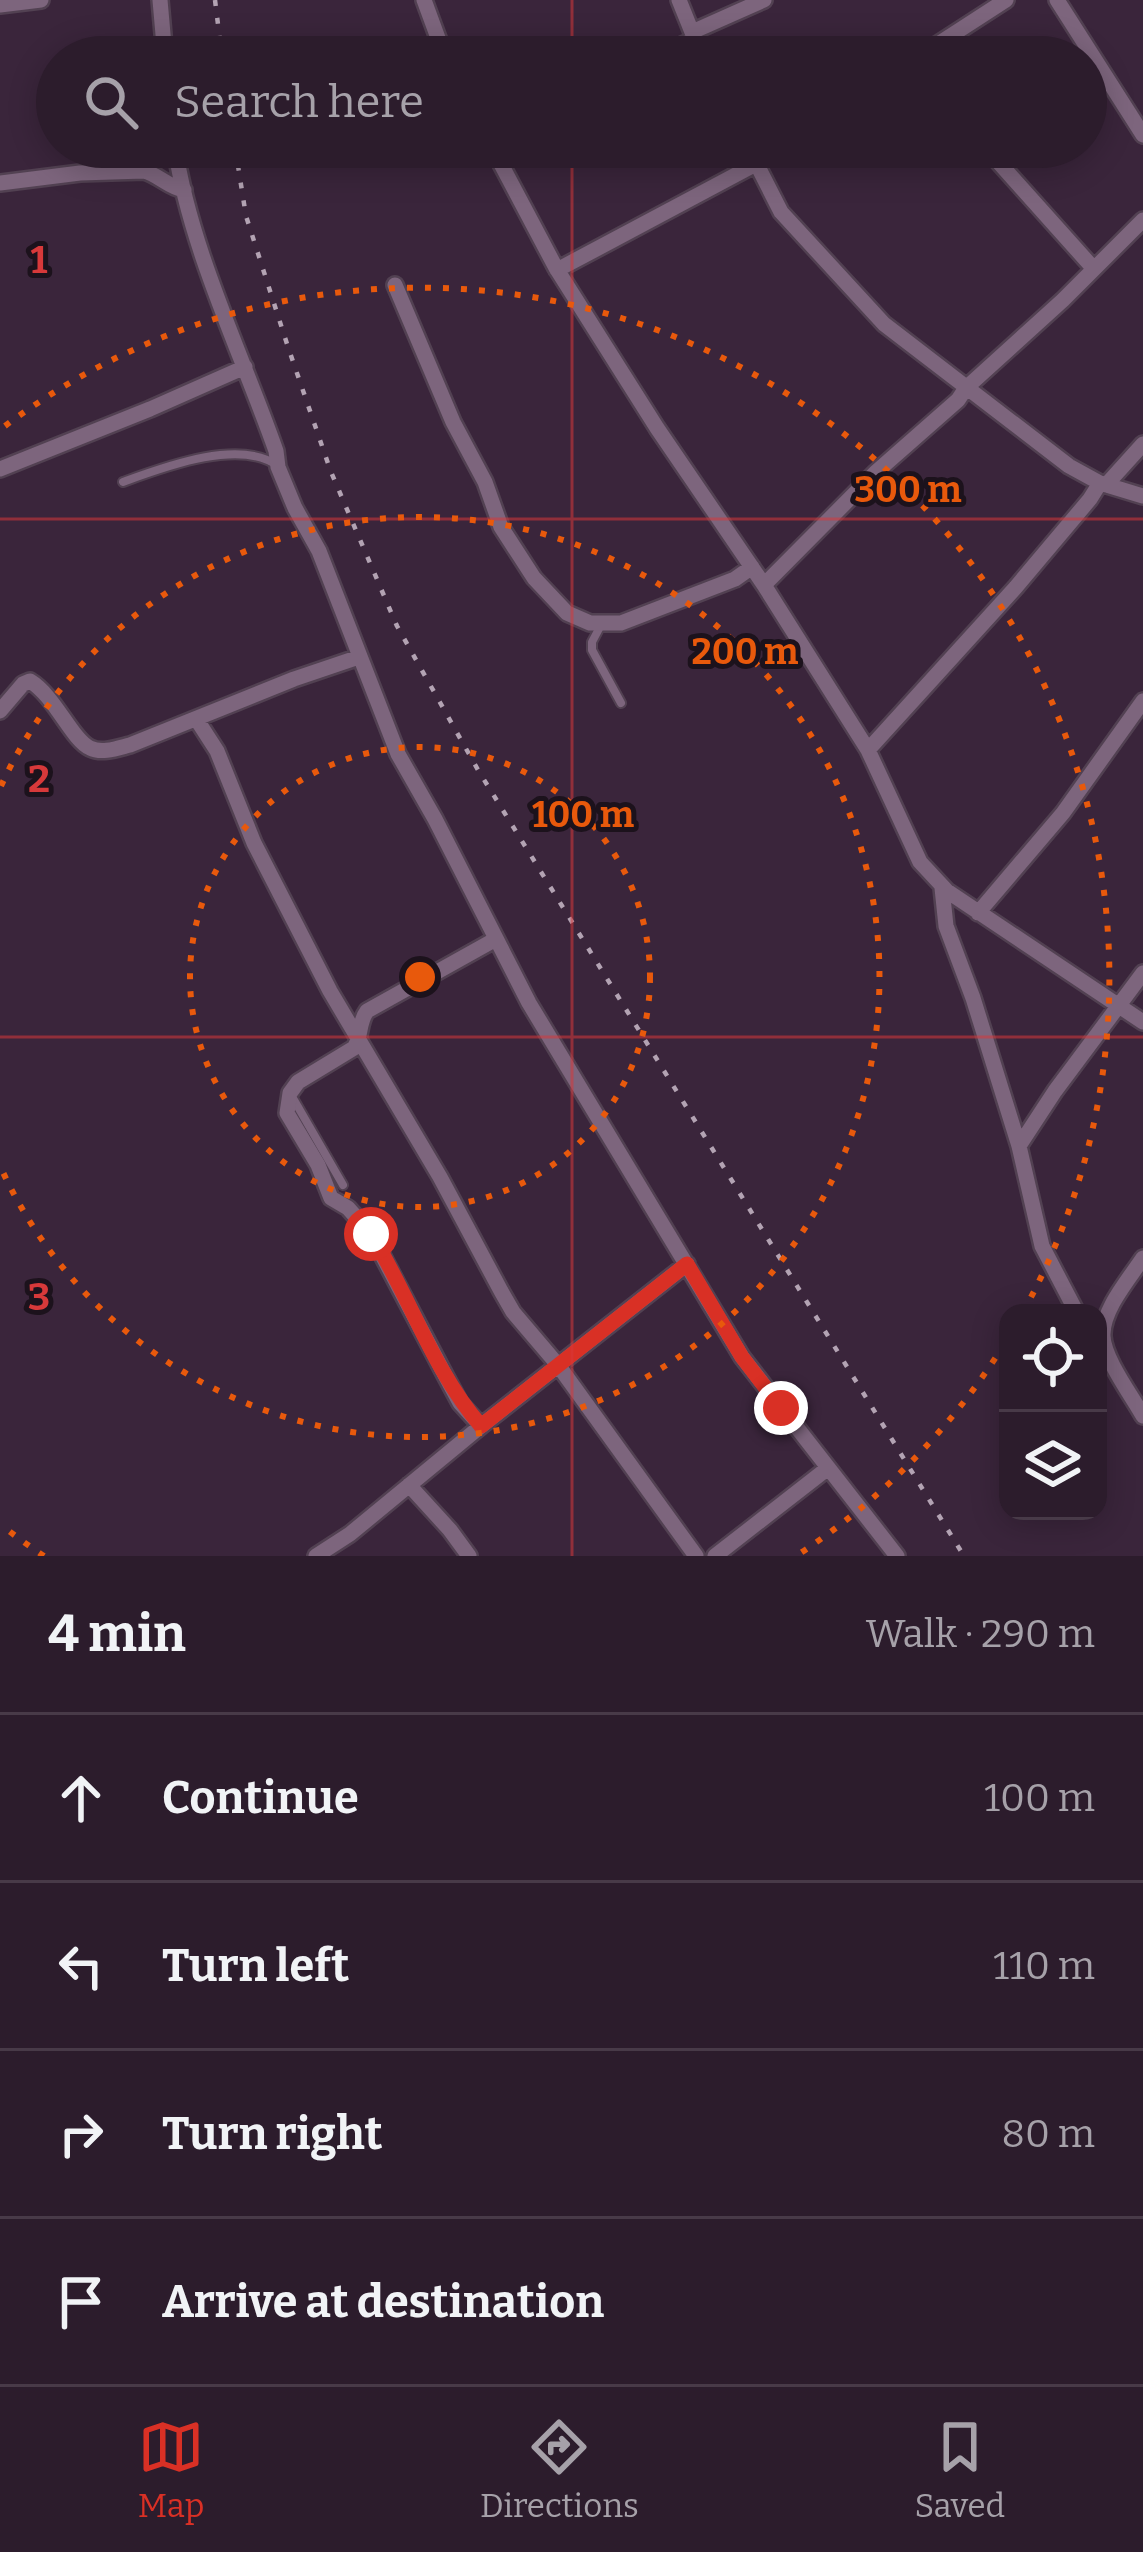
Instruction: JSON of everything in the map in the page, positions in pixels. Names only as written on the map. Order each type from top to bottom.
[{"type":"street","points":[[0,5],[41,0]]},
{"type":"street","points":[[160,0],[163,36]]},
{"type":"street","points":[[424,0],[437,36]]},
{"type":"street","points":[[679,0],[693,36],[764,0]]},
{"type":"street","points":[[950,36],[1006,0]]},
{"type":"street","points":[[1057,0],[1080,36]]},
{"type":"street","points":[[1107,78],[1143,135]]},
{"type":"street","points":[[179,168],[278,467],[319,551],[398,754],[578,1088],[742,1357],[897,1556]]},
{"type":"street","points":[[503,168],[557,270],[868,749],[920,862],[942,888],[1143,1022]]},
{"type":"street","points":[[557,270],[734,168]]},
{"type":"street","points":[[759,168],[781,212],[884,324],[1043,448],[1103,484],[1143,496]]},
{"type":"street","points":[[1004,168],[1094,269]]},
{"type":"street","points":[[0,183],[144,171],[184,190]]},
{"type":"street","points":[[764,585],[874,472],[958,400],[1143,220]]},
{"type":"street","points":[[395,285],[453,422],[485,482],[500,527],[559,607],[575,618],[622,623],[735,579],[752,567]]},
{"type":"street","points":[[0,469],[244,367]]},
{"type":"street","points":[[868,749],[1143,443]]},
{"type":"street","points":[[0,710],[30,681],[86,745],[104,751],[359,657]]},
{"type":"street","points":[[978,913],[1063,813],[1143,701]]},
{"type":"street","points":[[197,720],[217,751],[254,842],[329,991],[507,1302],[696,1556]]},
{"type":"street","points":[[942,888],[946,926],[1019,1146],[1042,1246],[1072,1304]]},
{"type":"street","points":[[481,1426],[446,1378],[371,1234],[348,1208],[331,1198],[318,1165],[287,1113],[298,1082],[347,1054],[359,1040],[367,1011],[496,939]]},
{"type":"street","points":[[1019,1146],[1143,973]]},
{"type":"street","points":[[1107,1318],[1143,1258]]},
{"type":"street","points":[[316,1556],[350,1534],[687,1264]]},
{"type":"street","points":[[1107,1351],[1143,1416]]},
{"type":"street","points":[[716,1556],[828,1468]]},
{"type":"street","points":[[409,1485],[469,1556]]},
{"type":"lane","points":[[123,482],[200,459],[242,453],[263,457],[278,467]]},
{"type":"lane","points":[[601,623],[592,650],[621,703]]},
{"type":"lane","points":[[290,1094],[343,1185]]},
{"type":"railway","points":[[215,0],[219,36]]},
{"type":"railway","points":[[238,168],[246,216],[331,472],[397,626],[478,770],[964,1556]]},
{"type":"route","points":[[371,1234],[446,1378],[481,1426],[687,1264],[742,1357],[781,1408]]}]
